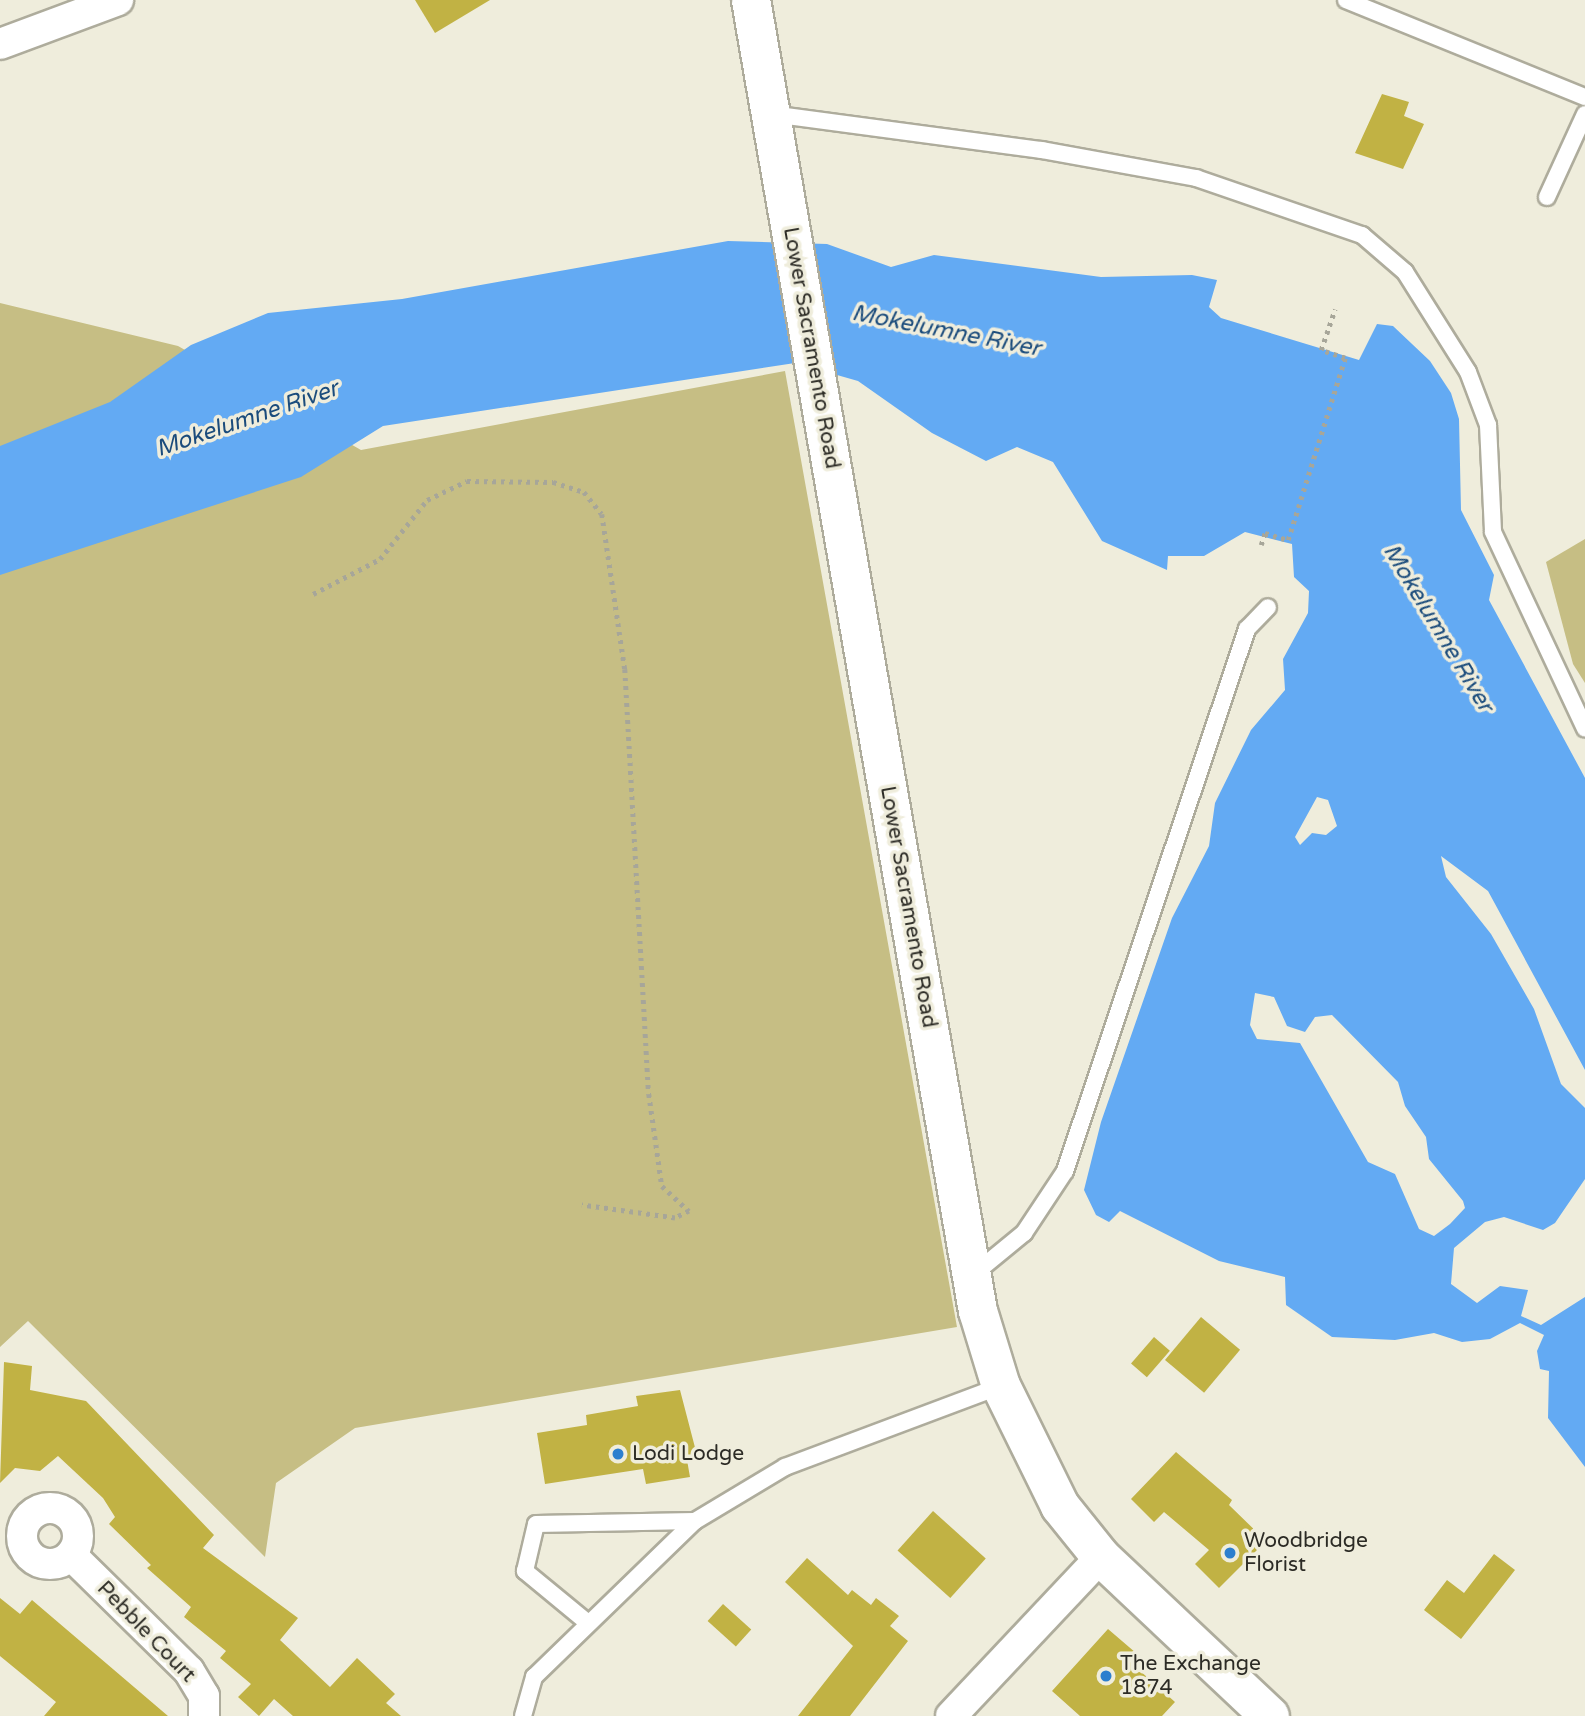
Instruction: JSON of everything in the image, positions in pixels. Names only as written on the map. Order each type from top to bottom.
[{"type":"main road","name":"Lower Sacramento Road","points":[[751,0],[972,1276],[1001,1386],[1042,1475],[1101,1557],[1270,1716]]},
{"type":"street","points":[[0,44],[118,0]]},
{"type":"street","name":"Pebble Court","points":[[71,1555],[189,1671],[204,1696],[204,1716]]},
{"type":"street","points":[[951,1716],[1101,1557]]},
{"type":"lane","points":[[1346,0],[1585,97]]},
{"type":"lane","points":[[771,114],[1042,150],[1196,178],[1362,235],[1405,272],[1468,372],[1488,425],[1493,532],[1585,728]]},
{"type":"lane","points":[[1547,197],[1585,114]]},
{"type":"lane","points":[[972,1276],[1024,1233],[1065,1171],[1247,629],[1268,607]]},
{"type":"lane","points":[[523,1716],[534,1677],[695,1521],[785,1467],[1001,1386]]},
{"type":"lane","points":[[588,1623],[525,1571],[536,1524],[695,1521]]},
{"type":"path","points":[[1261,545],[1265,533],[1288,540],[1345,358],[1321,350],[1335,309]]},
{"type":"path","points":[[313,594],[380,559],[426,500],[467,481],[563,485],[584,492],[602,514],[625,669],[649,1094],[662,1186],[689,1211],[674,1218],[582,1205]]},
{"type":"shaded area","points":[[0,303],[178,346],[361,450],[785,371],[957,1327],[355,1428],[276,1483],[265,1557],[28,1321],[0,1347]]},
{"type":"shaded area","points":[[1585,539],[1585,683],[1573,664],[1546,562]]},
{"type":"water","name":"Mokelumne River","points":[[728,241],[827,244],[891,267],[934,255],[1101,277],[1192,275],[1217,280],[1209,307],[1221,318],[1359,360],[1377,324],[1393,326],[1430,361],[1451,393],[1459,419],[1461,510],[1494,575],[1489,600],[1585,778],[1585,1070],[1488,891],[1441,856],[1446,877],[1491,934],[1534,1009],[1561,1084],[1585,1108],[1585,1179],[1555,1223],[1543,1230],[1504,1217],[1485,1222],[1454,1248],[1451,1284],[1477,1303],[1500,1286],[1528,1290],[1521,1316],[1541,1325],[1585,1297],[1585,1467],[1548,1418],[1549,1371],[1540,1369],[1537,1351],[1544,1335],[1520,1323],[1490,1339],[1462,1342],[1434,1333],[1395,1340],[1332,1337],[1286,1305],[1285,1277],[1219,1261],[1120,1211],[1109,1222],[1096,1215],[1084,1190],[1101,1122],[1172,918],[1209,846],[1215,803],[1251,730],[1285,690],[1283,659],[1308,613],[1309,591],[1294,577],[1292,544],[1245,532],[1204,556],[1168,556],[1167,570],[1102,541],[1053,462],[1017,447],[986,461],[932,433],[858,381],[795,363],[383,426],[301,477],[0,575],[0,446],[110,402],[191,345],[268,313],[402,299]],"holes":[[[1317,797],[1328,800],[1337,826],[1326,835],[1312,833],[1300,845],[1295,837]],[[1255,993],[1274,997],[1287,1026],[1305,1032],[1315,1017],[1332,1015],[1398,1082],[1405,1106],[1426,1137],[1429,1159],[1463,1201],[1465,1208],[1450,1224],[1434,1236],[1419,1229],[1395,1174],[1368,1162],[1300,1043],[1257,1039],[1250,1025]]]},
{"type":"building","points":[[415,0],[490,0],[435,33]]},
{"type":"building","points":[[1382,94],[1409,102],[1404,116],[1424,124],[1403,169],[1355,153]]},
{"type":"building","points":[[1201,1317],[1240,1350],[1204,1393],[1165,1360]]},
{"type":"building","points":[[1154,1337],[1170,1351],[1147,1377],[1131,1363]]},
{"type":"building","points":[[4,1362],[32,1366],[30,1390],[86,1401],[214,1535],[203,1548],[298,1618],[280,1640],[330,1687],[357,1658],[395,1694],[386,1703],[401,1716],[293,1716],[274,1699],[259,1716],[238,1697],[251,1684],[220,1658],[226,1651],[184,1617],[191,1607],[147,1568],[151,1565],[109,1524],[115,1517],[103,1498],[58,1456],[40,1471],[15,1468],[0,1483]]},
{"type":"building","points":[[680,1390],[698,1459],[687,1460],[690,1477],[646,1484],[643,1469],[545,1484],[537,1433],[587,1425],[586,1415],[638,1406],[636,1396]]},
{"type":"building","points":[[1176,1452],[1232,1500],[1229,1505],[1266,1541],[1219,1588],[1195,1564],[1209,1550],[1164,1512],[1154,1522],[1131,1499]]},
{"type":"building","points":[[933,1511],[986,1559],[950,1598],[898,1550]]},
{"type":"building","points":[[1494,1554],[1515,1570],[1461,1639],[1424,1610],[1447,1580],[1464,1593]]},
{"type":"building","points":[[807,1558],[848,1595],[852,1590],[871,1605],[876,1598],[899,1616],[890,1626],[908,1641],[850,1716],[798,1716],[853,1646],[785,1582]]},
{"type":"building","points":[[0,1598],[20,1614],[32,1600],[168,1716],[44,1716],[56,1702],[0,1656]]},
{"type":"building","points":[[723,1604],[751,1629],[736,1647],[708,1621]]},
{"type":"building","name":"The Exchange 1874","points":[[1108,1629],[1136,1653],[1129,1661],[1175,1702],[1162,1716],[1080,1716],[1052,1691]]},
{"type":"place","name":"Lodi Lodge","points":[[618,1454]]},
{"type":"place","name":"Woodbridge Florist","points":[[1230,1553]]},
{"type":"place","name":"The Exchange 1874","points":[[1106,1676]]}]
